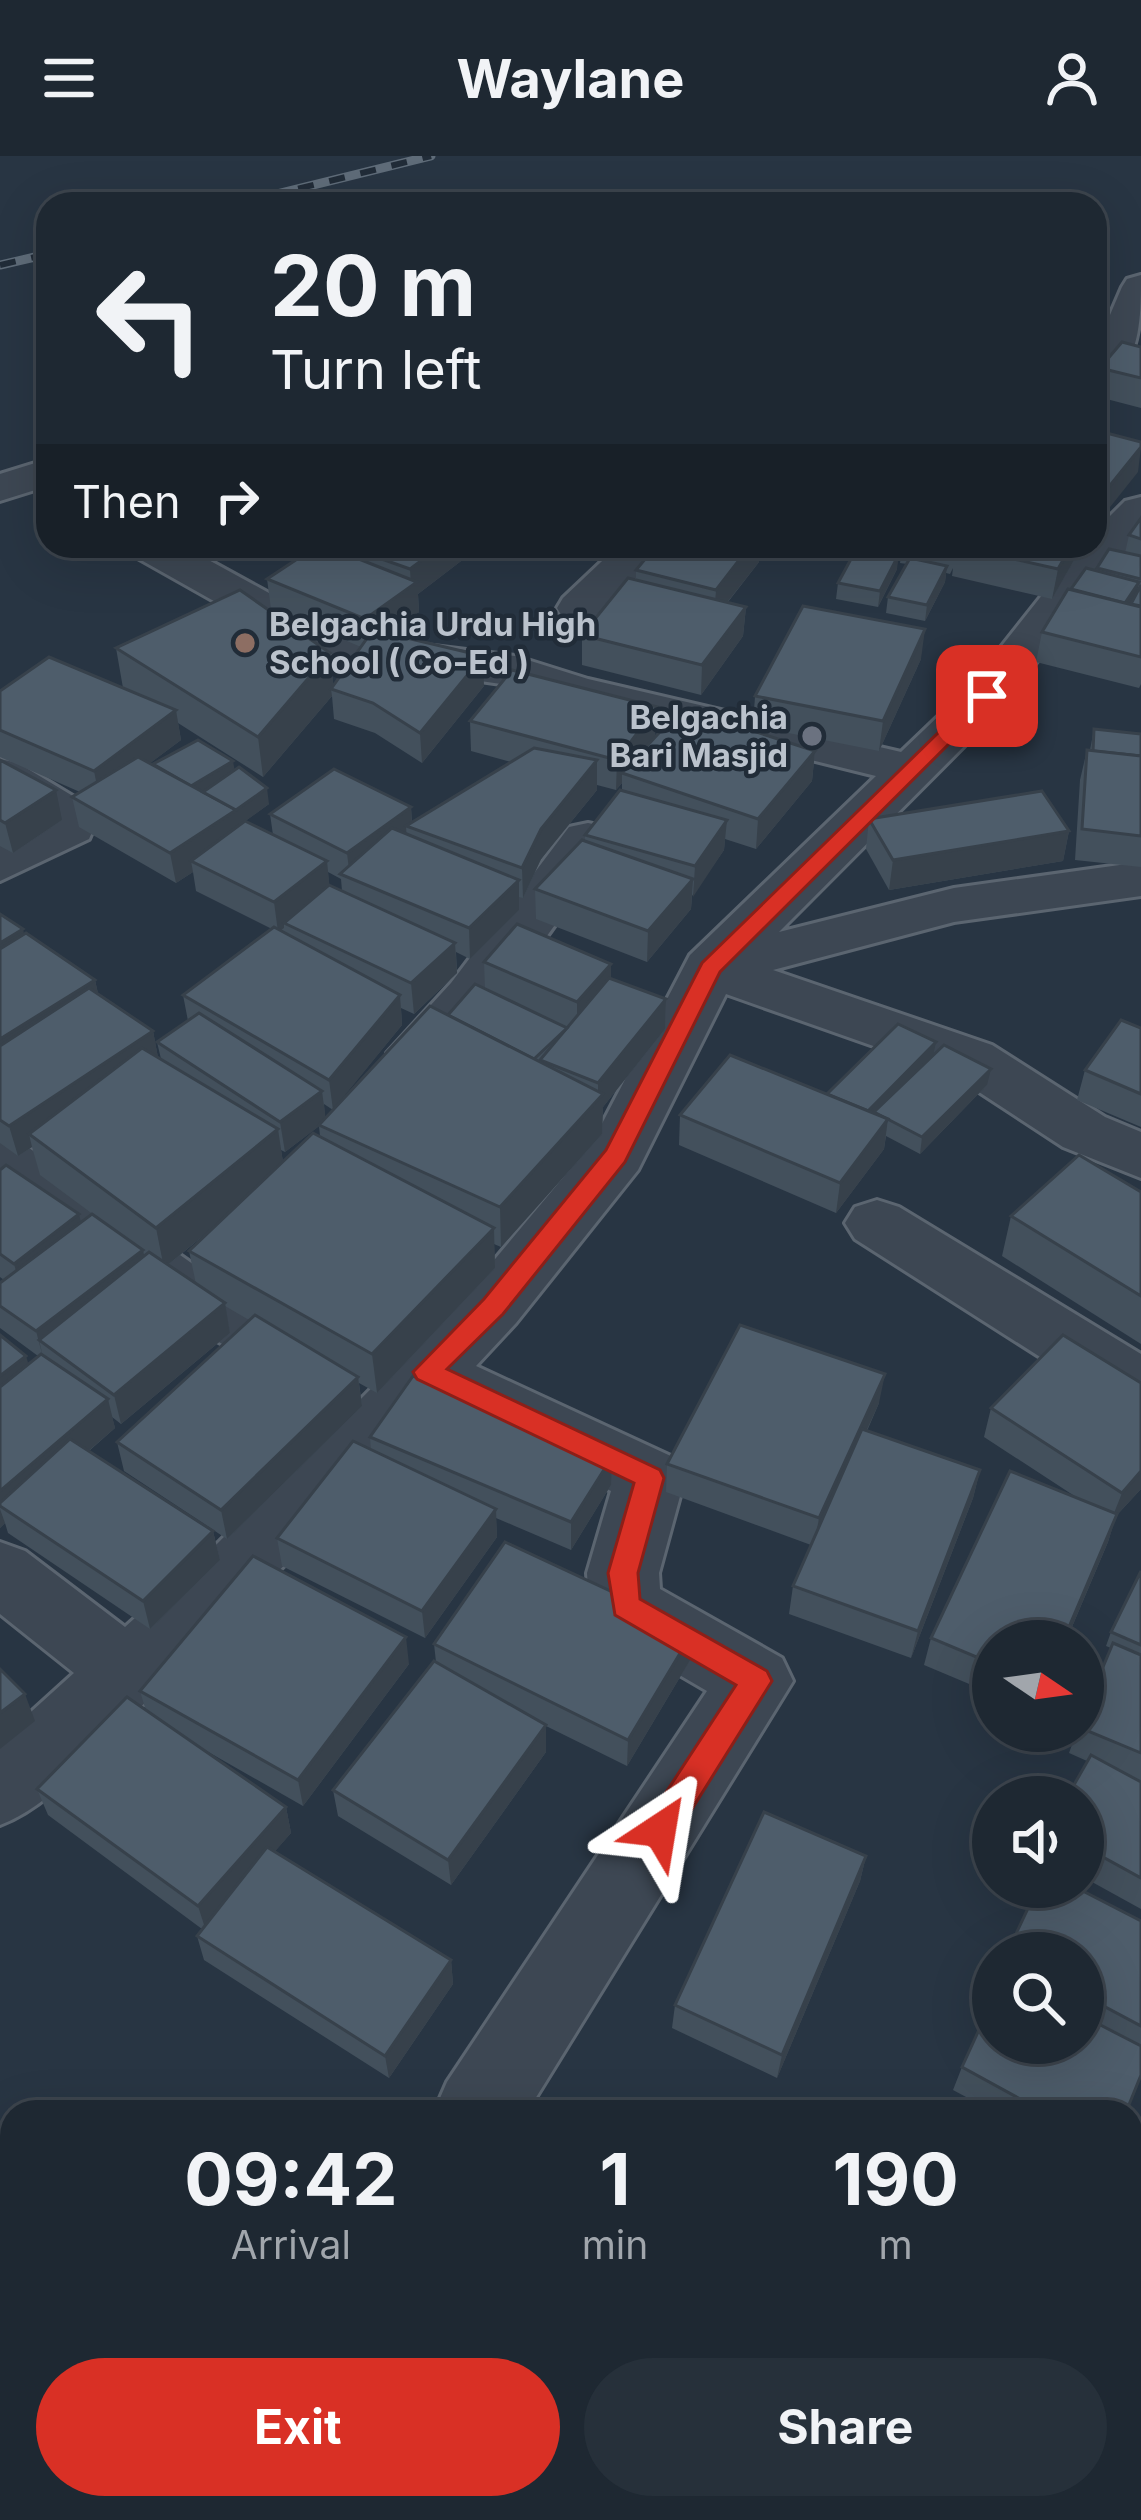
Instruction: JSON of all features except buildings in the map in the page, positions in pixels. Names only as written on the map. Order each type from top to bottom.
[{"type":"street","points":[[1116,356],[1141,287]]},
{"type":"street","points":[[1107,545],[1141,510]]},
{"type":"street","points":[[184,558],[279,592],[366,652],[515,671],[651,753],[914,770]]},
{"type":"street","points":[[580,608],[632,558]]},
{"type":"street","points":[[0,1790],[239,1568],[493,1306],[616,1155],[710,968],[847,829],[1075,617],[1076,577],[1094,558]]},
{"type":"street","points":[[375,1096],[471,996],[651,753]]},
{"type":"street","points":[[0,773],[72,818],[70,828],[0,864]]},
{"type":"street","points":[[710,968],[954,905],[1141,879]]},
{"type":"street","points":[[710,968],[971,1059],[1084,1132],[1141,1156]]},
{"type":"street","points":[[0,1158],[409,1391],[650,1478],[623,1573],[625,1606],[756,1681],[486,2100]]},
{"type":"street","points":[[877,1223],[1141,1387]]},
{"type":"street","points":[[0,1572],[129,1673]]},
{"type":"railway","points":[[285,192],[431,156]]},
{"type":"railway","points":[[0,265],[36,257]]},
{"type":"place","name":"Belgachia Urdu High School ( Co-Ed )","points":[[245,643]]},
{"type":"place","name":"Belgachia Bari Masjid","points":[[812,736]]},
{"type":"route","points":[[660,1830],[756,1681],[625,1606],[623,1573],[650,1478],[427,1372],[493,1306],[616,1155],[710,968],[987,696]]}]
